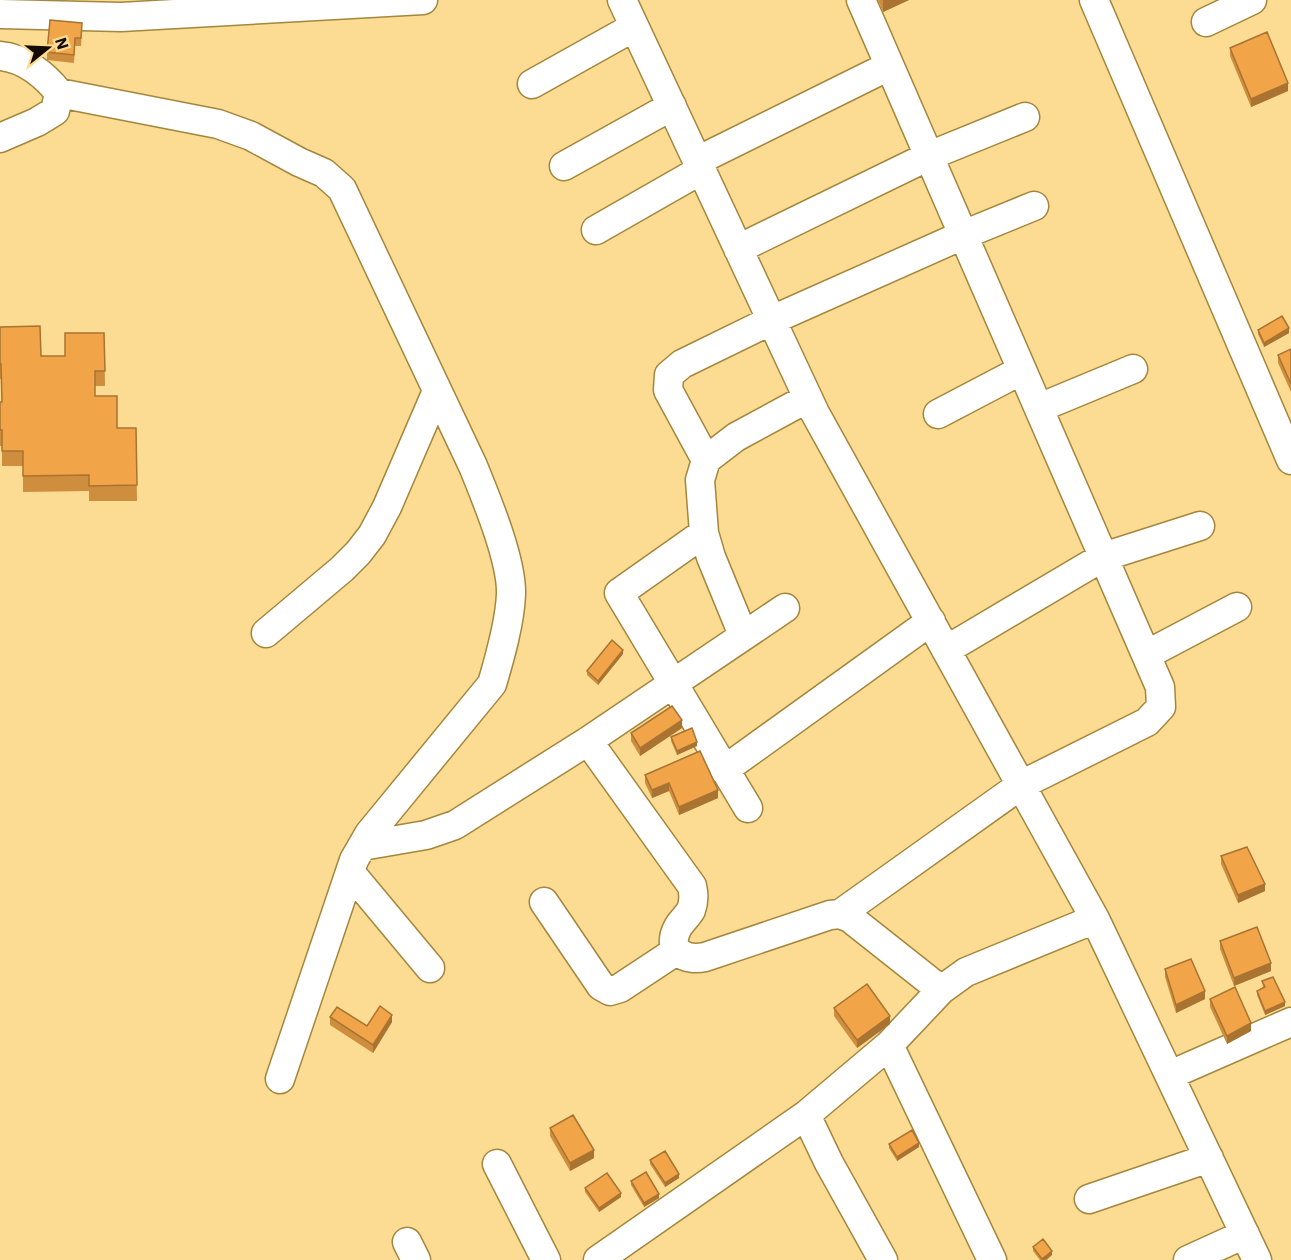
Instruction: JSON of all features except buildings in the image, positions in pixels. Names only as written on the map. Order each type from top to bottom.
[{"type":"street","points":[[0,14],[121,17],[423,0]]},
{"type":"street","points":[[622,0],[808,398],[1095,919],[1257,1260]]},
{"type":"street","points":[[588,741],[692,886],[694,895],[691,910],[676,930],[674,941],[676,951],[693,959],[840,914],[1021,785],[1147,722],[1161,707],[1160,687],[861,0]]},
{"type":"street","points":[[1094,0],[1291,460]]},
{"type":"street","points":[[1206,22],[1252,0]]},
{"type":"street","points":[[532,84],[634,27]]},
{"type":"street","points":[[0,56],[31,67],[47,77],[59,93],[218,124],[251,136],[324,173],[342,189],[491,509],[507,564],[512,593],[502,653],[492,684],[369,834],[354,860],[280,1079]]},
{"type":"street","points":[[596,230],[699,166],[889,66]]},
{"type":"street","points":[[0,138],[37,122],[55,111],[59,93]]},
{"type":"street","points":[[564,166],[672,106]]},
{"type":"street","points":[[738,249],[929,156],[1025,117]]},
{"type":"street","points":[[706,459],[668,390],[669,375],[682,364],[772,320],[1034,206]]},
{"type":"street","points":[[1039,408],[1133,369]]},
{"type":"street","points":[[938,414],[1022,370]]},
{"type":"street","points":[[266,633],[342,569],[372,535],[387,507],[437,391]]},
{"type":"street","points":[[743,635],[711,558],[704,533],[700,480],[706,459],[736,437],[808,398]]},
{"type":"street","points":[[946,650],[1103,557],[1200,526]]},
{"type":"street","points":[[704,533],[619,593],[748,808]]},
{"type":"street","points":[[1146,656],[1237,607]]},
{"type":"street","points":[[362,846],[426,835],[455,825],[588,741],[785,608]]},
{"type":"street","points":[[724,770],[931,621]]},
{"type":"street","points":[[350,872],[430,968]]},
{"type":"street","points":[[544,902],[600,986],[610,991],[620,988],[676,951]]},
{"type":"street","points":[[840,914],[850,918],[940,990]]},
{"type":"street","points":[[598,1260],[806,1115],[889,1045],[940,990],[966,972],[1095,919]]},
{"type":"street","points":[[1170,1075],[1291,1022]]},
{"type":"street","points":[[889,1045],[992,1260]]},
{"type":"street","points":[[806,1115],[829,1163],[883,1260]]},
{"type":"street","points":[[1089,1198],[1209,1158]]},
{"type":"street","points":[[497,1164],[546,1260]]},
{"type":"street","points":[[1188,1260],[1245,1234]]}]
